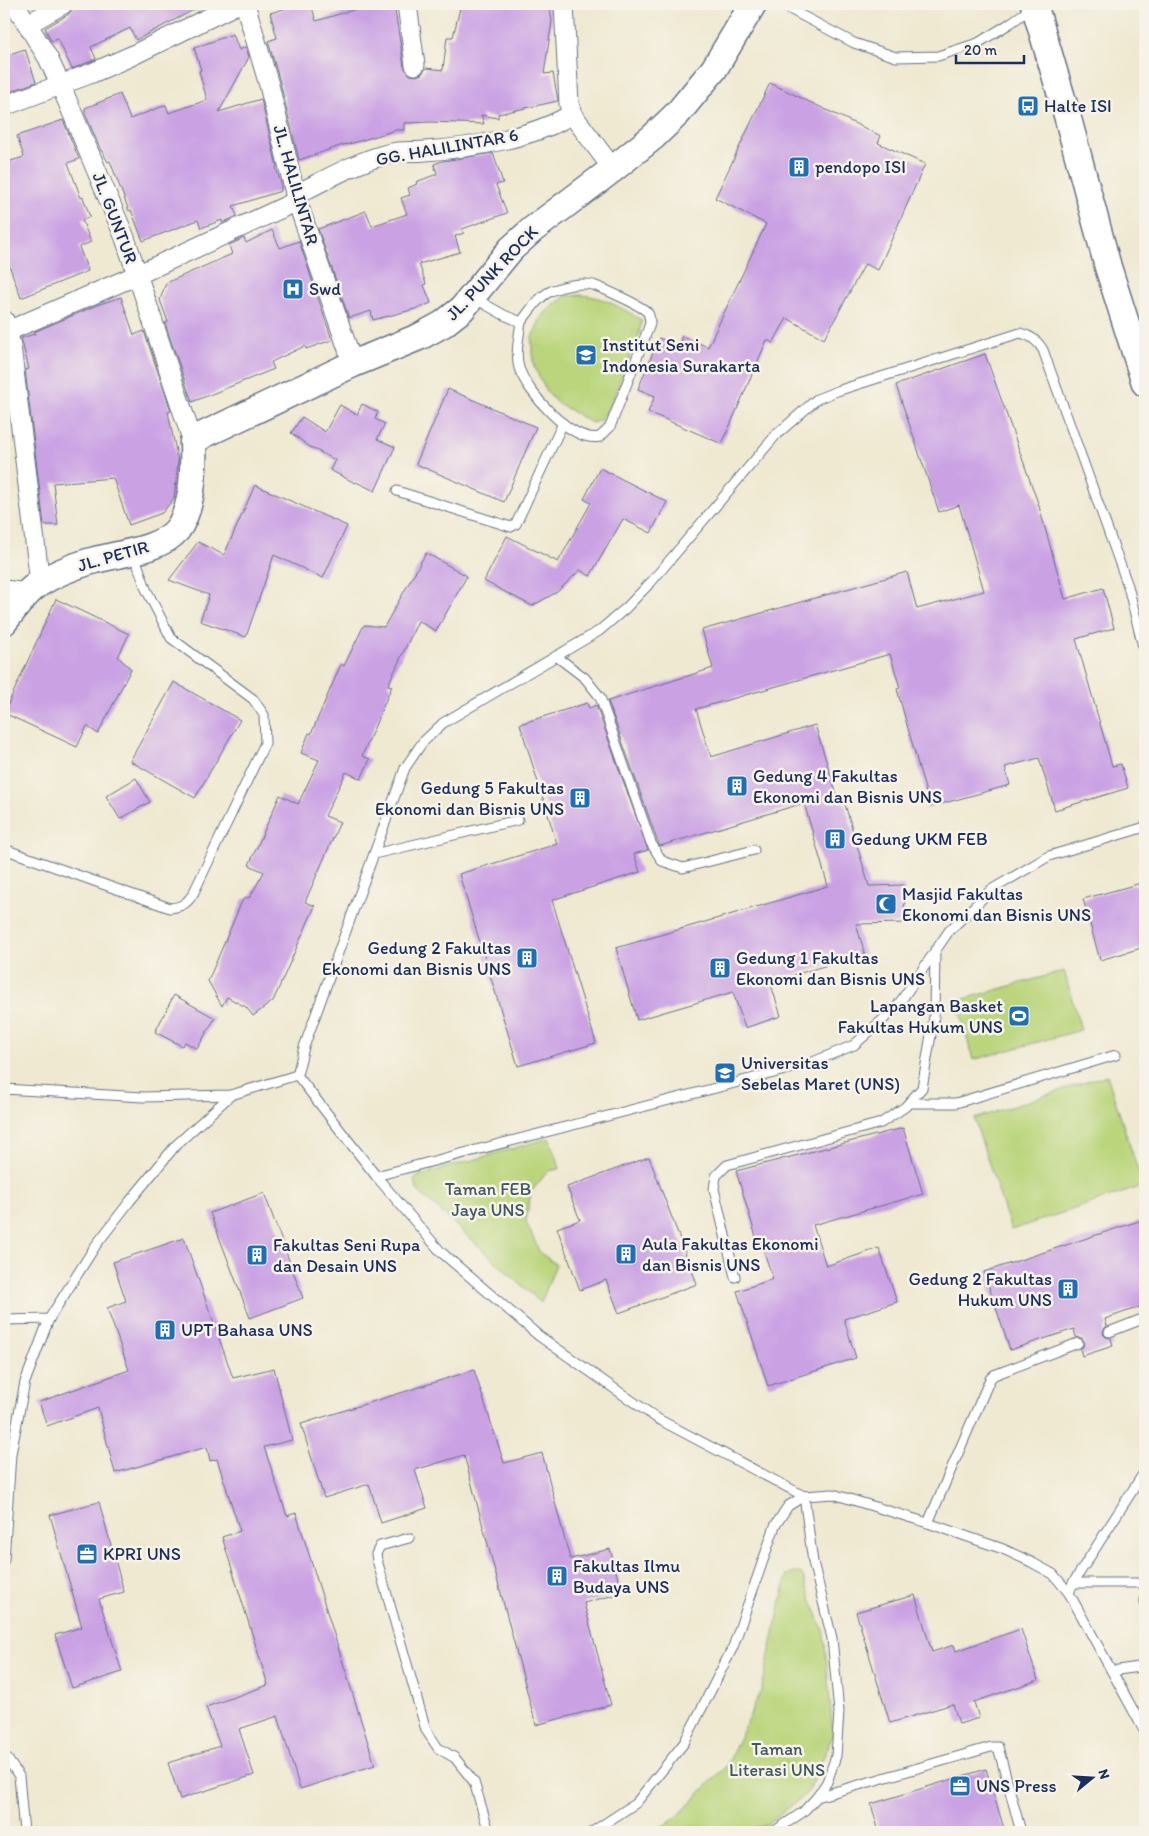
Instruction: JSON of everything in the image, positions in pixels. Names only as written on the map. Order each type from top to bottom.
[{"type":"main road","name":"JL. PUNK ROCK","points":[[193,442],[231,420],[353,364],[421,336],[442,324],[462,309],[511,249],[532,230],[613,169],[666,125],[698,90],[714,68],[752,4]]},
{"type":"main road","points":[[1034,5],[1067,115],[1108,267],[1145,383]]},
{"type":"main road","name":"JL. PETIR","points":[[4,622],[24,589],[88,562],[146,548],[176,532],[186,515],[194,466],[193,442]]},
{"type":"street","points":[[16,13],[63,4]]},
{"type":"street","points":[[4,106],[61,86],[129,57],[237,4]]},
{"type":"street","name":"JL. HALILINTAR","points":[[245,4],[269,85],[296,198],[353,364]]},
{"type":"street","points":[[407,4],[415,65]]},
{"type":"street","points":[[564,4],[569,104],[572,114],[613,169]]},
{"type":"street","name":"JL. GUNTUR","points":[[16,13],[61,86],[124,238],[193,442]]},
{"type":"street","name":"GG. HALILINTAR 6","points":[[6,336],[137,275],[296,198],[353,168],[385,155],[507,139],[554,125],[572,114]]},
{"type":"street","points":[[6,336],[24,589]]},
{"type":"lane","points":[[780,4],[854,43],[896,57],[938,56],[978,42],[1010,24],[1034,5]]},
{"type":"lane","points":[[573,284],[592,285],[647,311],[650,324],[607,432],[600,437],[591,438],[577,433],[539,402],[529,389],[522,375],[517,354],[522,322],[537,301],[550,291],[573,284]]},
{"type":"lane","points":[[473,297],[504,315],[522,322]]},
{"type":"lane","points":[[804,1496],[658,1419],[539,1336],[441,1252],[376,1176],[298,1075],[304,1047],[405,768],[422,743],[451,718],[599,631],[626,608],[652,581],[776,435],[817,399],[1020,333],[1037,341],[1043,350],[1128,586],[1145,655]]},
{"type":"lane","points":[[397,491],[512,527],[516,524],[563,423]]},
{"type":"lane","points":[[4,849],[170,908],[180,907],[188,902],[194,892],[265,743],[264,716],[253,699],[171,638],[146,589],[133,552]]},
{"type":"lane","points":[[556,656],[585,678],[600,697],[651,843],[662,861],[684,868],[754,850]]},
{"type":"lane","points":[[374,854],[518,820]]},
{"type":"lane","points":[[376,1176],[808,1064],[854,1045],[896,1008],[949,931],[991,890],[1049,856],[1145,828]]},
{"type":"lane","points":[[735,1277],[714,1188],[716,1176],[726,1165],[881,1123],[908,1103],[922,1088],[934,1017],[935,950]]},
{"type":"lane","points":[[908,1103],[956,1103],[1116,1055]]},
{"type":"lane","points":[[4,1090],[144,1097],[230,1095],[298,1075]]},
{"type":"lane","points":[[4,1560],[11,1454],[25,1382],[50,1319],[96,1245],[135,1194],[176,1145],[230,1095]]},
{"type":"lane","points":[[1109,1332],[1145,1318]]},
{"type":"lane","points":[[4,1320],[50,1319]]},
{"type":"lane","points":[[928,1523],[990,1379],[994,1375],[1078,1343]]},
{"type":"lane","points":[[1069,1593],[1073,1583],[1145,1471]]},
{"type":"lane","points":[[592,1832],[636,1803],[684,1743],[733,1647],[774,1526],[788,1506],[804,1496],[833,1494],[928,1523],[1003,1549],[1053,1574],[1069,1593],[1145,1732]]},
{"type":"lane","points":[[773,1832],[804,1812],[817,1797],[827,1782],[836,1756],[839,1712],[832,1638],[813,1562],[804,1496]]},
{"type":"lane","points":[[409,1538],[380,1546],[376,1554],[377,1560],[426,1730],[438,1748],[455,1758],[474,1782],[489,1832]]},
{"type":"lane","points":[[1073,1583],[1145,1583]]},
{"type":"lane","points":[[1112,1672],[1145,1666]]},
{"type":"lane","points":[[817,1797],[998,1747],[1021,1832]]},
{"type":"lane","points":[[4,1754],[19,1776],[24,1832]]},
{"type":"green space","points":[[581,295],[605,300],[642,320],[639,334],[611,405],[601,420],[592,423],[556,402],[546,391],[534,366],[532,353],[532,337],[541,318],[566,296]]},
{"type":"green space","name":"Lapangan Basket Fakultas Hukum UNS","points":[[1064,971],[1081,1030],[973,1060],[957,1001]]},
{"type":"green space","points":[[1107,1075],[1143,1186],[1011,1230],[974,1119]]},
{"type":"green space","name":"Taman FEB Jaya UNS","points":[[549,1138],[560,1169],[548,1171],[531,1192],[526,1222],[540,1253],[556,1264],[541,1303],[417,1190],[414,1180],[418,1176]]},
{"type":"green space","name":"Taman Literasi UNS","points":[[794,1572],[802,1574],[824,1633],[833,1735],[810,1789],[768,1824],[744,1832],[653,1832],[676,1818],[727,1765],[761,1691],[787,1575]]},
{"type":"building","points":[[81,4],[205,4],[136,40],[130,28],[91,47],[96,59],[72,69],[58,39],[51,41],[45,28],[69,14],[73,7]]},
{"type":"building","points":[[301,4],[311,4],[316,21],[373,4],[394,4],[404,67],[410,75],[416,76],[422,74],[426,68],[443,70],[447,37],[453,37],[461,4],[549,4],[552,21],[544,74],[553,73],[558,101],[498,114],[498,118],[481,115],[484,124],[404,123],[404,130],[396,130],[346,144],[299,160],[268,41],[277,38],[270,13]]},
{"type":"building","points":[[233,34],[239,50],[246,47],[249,57],[219,112],[261,99],[281,183],[281,191],[233,206],[237,216],[222,223],[222,220],[201,228],[198,220],[143,241],[131,210],[129,211],[110,161],[108,162],[101,151],[85,113],[85,108],[120,94],[130,119],[166,105],[169,113],[207,100],[194,48]]},
{"type":"building","points":[[25,49],[36,82],[4,94],[4,56]]},
{"type":"building","points":[[770,83],[881,136],[878,143],[925,164],[878,270],[865,264],[824,339],[787,318],[773,343],[767,340],[722,444],[648,412],[655,396],[638,389],[659,338],[678,346],[682,336],[708,347],[766,224],[715,198]]},
{"type":"building","points":[[63,120],[79,159],[68,163],[90,217],[82,220],[91,242],[79,247],[88,271],[21,298],[4,251],[4,163],[24,157],[17,136]]},
{"type":"building","points":[[493,153],[503,183],[496,185],[507,213],[462,229],[464,233],[455,236],[460,252],[419,264],[431,303],[373,320],[371,311],[349,318],[318,229],[366,211],[372,226],[407,214],[401,198],[410,195],[408,188],[417,184],[416,182],[437,174],[434,164]]},
{"type":"building","points":[[272,230],[280,248],[299,241],[332,340],[306,349],[305,346],[271,362],[274,369],[192,402],[165,323],[168,322],[160,300],[166,283],[232,254],[229,245],[244,238],[246,243]]},
{"type":"building","points":[[121,297],[134,335],[144,331],[171,411],[168,412],[178,461],[174,498],[162,513],[129,525],[113,478],[53,483],[58,525],[44,525],[25,370],[29,369],[21,338],[35,334],[34,332],[97,305]]},
{"type":"building","points":[[985,354],[1038,503],[1065,599],[1103,588],[1114,628],[1076,639],[1112,766],[1121,764],[1128,788],[1055,810],[1039,758],[1005,767],[1010,785],[930,807],[897,689],[900,688],[890,654],[696,709],[711,757],[815,725],[839,802],[844,801],[869,886],[904,885],[905,923],[856,924],[865,954],[770,982],[781,1016],[745,1028],[733,992],[637,1020],[616,948],[828,886],[804,803],[660,846],[608,701],[713,668],[702,630],[907,572],[917,609],[984,591],[959,505],[939,512],[896,385]]},
{"type":"building","points":[[448,389],[536,427],[504,502],[416,464]]},
{"type":"building","points":[[362,404],[378,412],[375,419],[385,424],[377,439],[395,447],[375,491],[330,470],[335,460],[310,447],[291,433],[302,417],[325,432],[340,405],[357,415]]},
{"type":"building","points":[[600,468],[667,502],[651,533],[623,519],[590,576],[580,570],[557,592],[532,606],[484,581],[507,536],[558,562],[591,503],[584,499]]},
{"type":"building","points":[[255,485],[347,526],[323,578],[274,555],[246,637],[200,621],[209,595],[169,580],[198,542],[224,555]]},
{"type":"building","points":[[426,553],[467,576],[436,631],[418,621],[388,685],[392,686],[362,756],[370,759],[361,779],[346,772],[325,816],[340,822],[305,902],[315,906],[273,1001],[253,1016],[246,1007],[227,997],[222,1006],[208,981],[243,899],[250,897],[264,872],[249,865],[280,795],[298,804],[319,760],[301,753],[341,664],[344,666],[364,625],[384,627]]},
{"type":"building","points":[[56,599],[129,634],[118,657],[131,669],[98,734],[87,726],[77,747],[4,713]]},
{"type":"building","points":[[174,682],[240,720],[195,798],[130,761]]},
{"type":"building","points":[[587,703],[589,708],[596,705],[648,850],[634,854],[640,872],[552,900],[596,1043],[518,1066],[459,874],[557,844],[520,724]]},
{"type":"building","points":[[136,778],[150,802],[120,819],[106,796]]},
{"type":"building","points":[[1145,882],[1145,947],[1100,960],[1083,899]]},
{"type":"building","points":[[174,995],[215,1018],[197,1049],[185,1042],[182,1046],[155,1032]]},
{"type":"building","points":[[903,1128],[923,1194],[813,1225],[826,1266],[879,1248],[897,1302],[844,1319],[856,1358],[768,1386],[737,1291],[773,1279],[760,1240],[757,1240],[736,1171]]},
{"type":"building","name":"Aula Fakultas Ekonomi dan Bisnis UNS","points":[[649,1157],[697,1284],[619,1313],[606,1280],[580,1290],[557,1228],[580,1220],[567,1187]]},
{"type":"building","name":"Fakultas Seni Rupa dan Desain UNS","points":[[264,1193],[303,1298],[250,1318],[210,1213]]},
{"type":"building","name":"Gedung 2 Fakultas Hukum UNS","points":[[1145,1219],[1145,1305],[1105,1319],[1107,1326],[1103,1334],[1111,1338],[1113,1346],[1082,1356],[1080,1349],[1083,1347],[1084,1341],[1082,1338],[1076,1337],[1074,1329],[1010,1350],[984,1272]]},
{"type":"building","points":[[184,1238],[233,1378],[274,1368],[292,1440],[264,1447],[287,1516],[296,1513],[375,1765],[300,1789],[278,1716],[239,1729],[254,1775],[180,1799],[168,1763],[220,1746],[206,1707],[268,1685],[222,1537],[240,1531],[217,1459],[210,1461],[207,1447],[115,1473],[98,1408],[47,1426],[39,1402],[129,1370],[107,1308],[126,1301],[113,1262]]},
{"type":"building","points":[[474,1370],[504,1463],[542,1453],[570,1559],[610,1549],[622,1593],[584,1603],[611,1705],[536,1725],[464,1455],[415,1470],[427,1508],[381,1523],[369,1484],[324,1498],[301,1424]]},
{"type":"building","points":[[99,1502],[124,1592],[99,1599],[122,1672],[72,1688],[55,1635],[82,1627],[50,1515]]},
{"type":"building","points":[[915,1595],[932,1652],[954,1645],[956,1651],[1021,1629],[1038,1680],[974,1702],[979,1718],[959,1724],[953,1704],[890,1723],[856,1612]]},
{"type":"building","name":"UNS Press","points":[[986,1769],[1005,1832],[879,1832],[871,1804]]},
{"type":"place","name":"Halte ISI","points":[[1028,106]]},
{"type":"place","name":"pendopo ISI","points":[[799,167]]},
{"type":"place","name":"Swd","points":[[293,289]]},
{"type":"place","name":"Institut Seni Indonesia Surakarta","points":[[586,355]]},
{"type":"place","name":"Gedung 4 Fakultas Ekonomi dan Bisnis UNS","points":[[737,786]]},
{"type":"place","name":"Gedung 5 Fakultas Ekonomi dan Bisnis UNS","points":[[580,798]]},
{"type":"place","name":"Gedung UKM FEB","points":[[835,839]]},
{"type":"place","name":"Masjid Fakultas Ekonomi dan Bisnis UNS","points":[[886,904]]},
{"type":"place","name":"Gedung 2 Fakultas Ekonomi dan Bisnis UNS","points":[[527,958]]},
{"type":"place","name":"Gedung 1 Fakultas Ekonomi dan Bisnis UNS","points":[[720,968]]},
{"type":"place","name":"Lapangan Basket Fakultas Hukum UNS","points":[[1019,1016]]},
{"type":"place","name":"Universitas Sebelas Maret (UNS)","points":[[725,1073]]},
{"type":"place","name":"Aula Fakultas Ekonomi dan Bisnis UNS","points":[[626,1254]]},
{"type":"place","name":"Fakultas Seni Rupa dan Desain UNS","points":[[257,1255]]},
{"type":"place","name":"Gedung 2 Fakultas Hukum UNS","points":[[1068,1289]]},
{"type":"place","name":"UPT Bahasa UNS","points":[[165,1330]]},
{"type":"place","name":"KPRI UNS","points":[[87,1554]]},
{"type":"place","name":"Fakultas Ilmu Budaya UNS","points":[[557,1576]]},
{"type":"place","name":"UNS Press","points":[[960,1786]]}]
